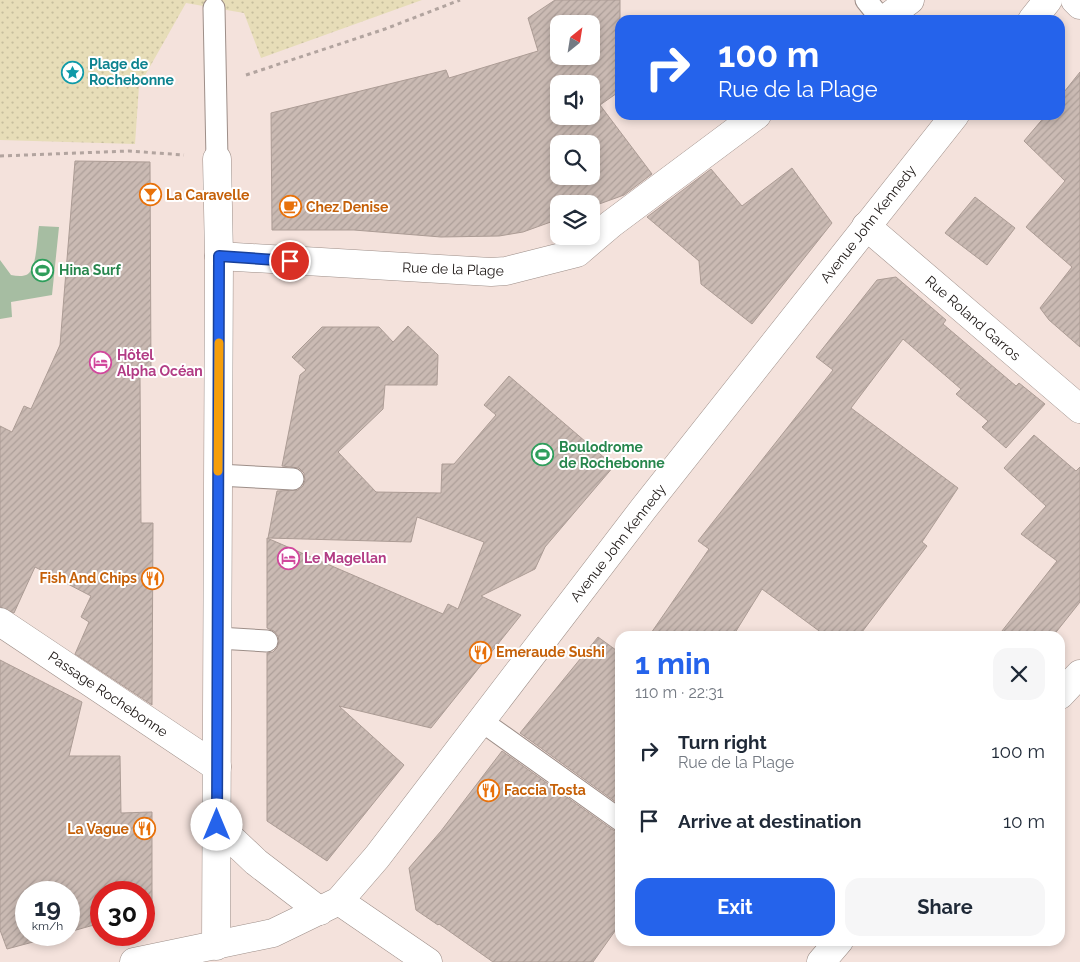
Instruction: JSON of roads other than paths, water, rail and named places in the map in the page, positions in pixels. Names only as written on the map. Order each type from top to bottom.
[{"type":"street","points":[[890,15],[910,0]]},
{"type":"street","points":[[1036,15],[1048,0]]},
{"type":"street","points":[[1075,0],[1080,5]]},
{"type":"street","name":"Rue de la Plage","points":[[219,256],[506,272],[577,253],[611,224],[750,120]]},
{"type":"street","name":"Avenue John Kennedy","points":[[330,906],[377,857],[644,508],[951,120]]},
{"type":"street","points":[[216,159],[219,256],[216,954]]},
{"type":"street","name":"Rue Roland Garros","points":[[866,226],[1080,409]]},
{"type":"street","name":"Passage Rochebonne","points":[[0,622],[217,767]]},
{"type":"street","points":[[1065,690],[1080,674]]},
{"type":"street","points":[[217,825],[256,862],[428,962]]},
{"type":"street","points":[[134,962],[216,954],[273,933],[330,906]]},
{"type":"street","points":[[821,962],[835,946]]},
{"type":"lane","points":[[866,0],[879,15]]},
{"type":"lane","points":[[214,8],[216,159]]},
{"type":"lane","points":[[218,475],[293,479]]},
{"type":"lane","points":[[218,638],[267,641]]},
{"type":"lane","points":[[480,720],[615,816]]},
{"type":"place","name":"Plage de Rochebonne","points":[[73,72]]},
{"type":"place","name":"La Caravelle","points":[[150,195]]},
{"type":"place","name":"Chez Denise","points":[[290,207]]},
{"type":"place","name":"Hina Surf","points":[[43,270]]},
{"type":"place","name":"Hôtel Alpha Océan","points":[[101,363]]},
{"type":"place","name":"Boulodrome de Rochebonne","points":[[543,455]]},
{"type":"place","name":"Le Magellan","points":[[288,558]]},
{"type":"place","name":"Fish And Chips","points":[[153,578]]},
{"type":"place","name":"Emeraude Sushi","points":[[480,652]]},
{"type":"place","name":"Faccia Tosta","points":[[488,790]]},
{"type":"place","name":"La Vague","points":[[145,829]]}]
